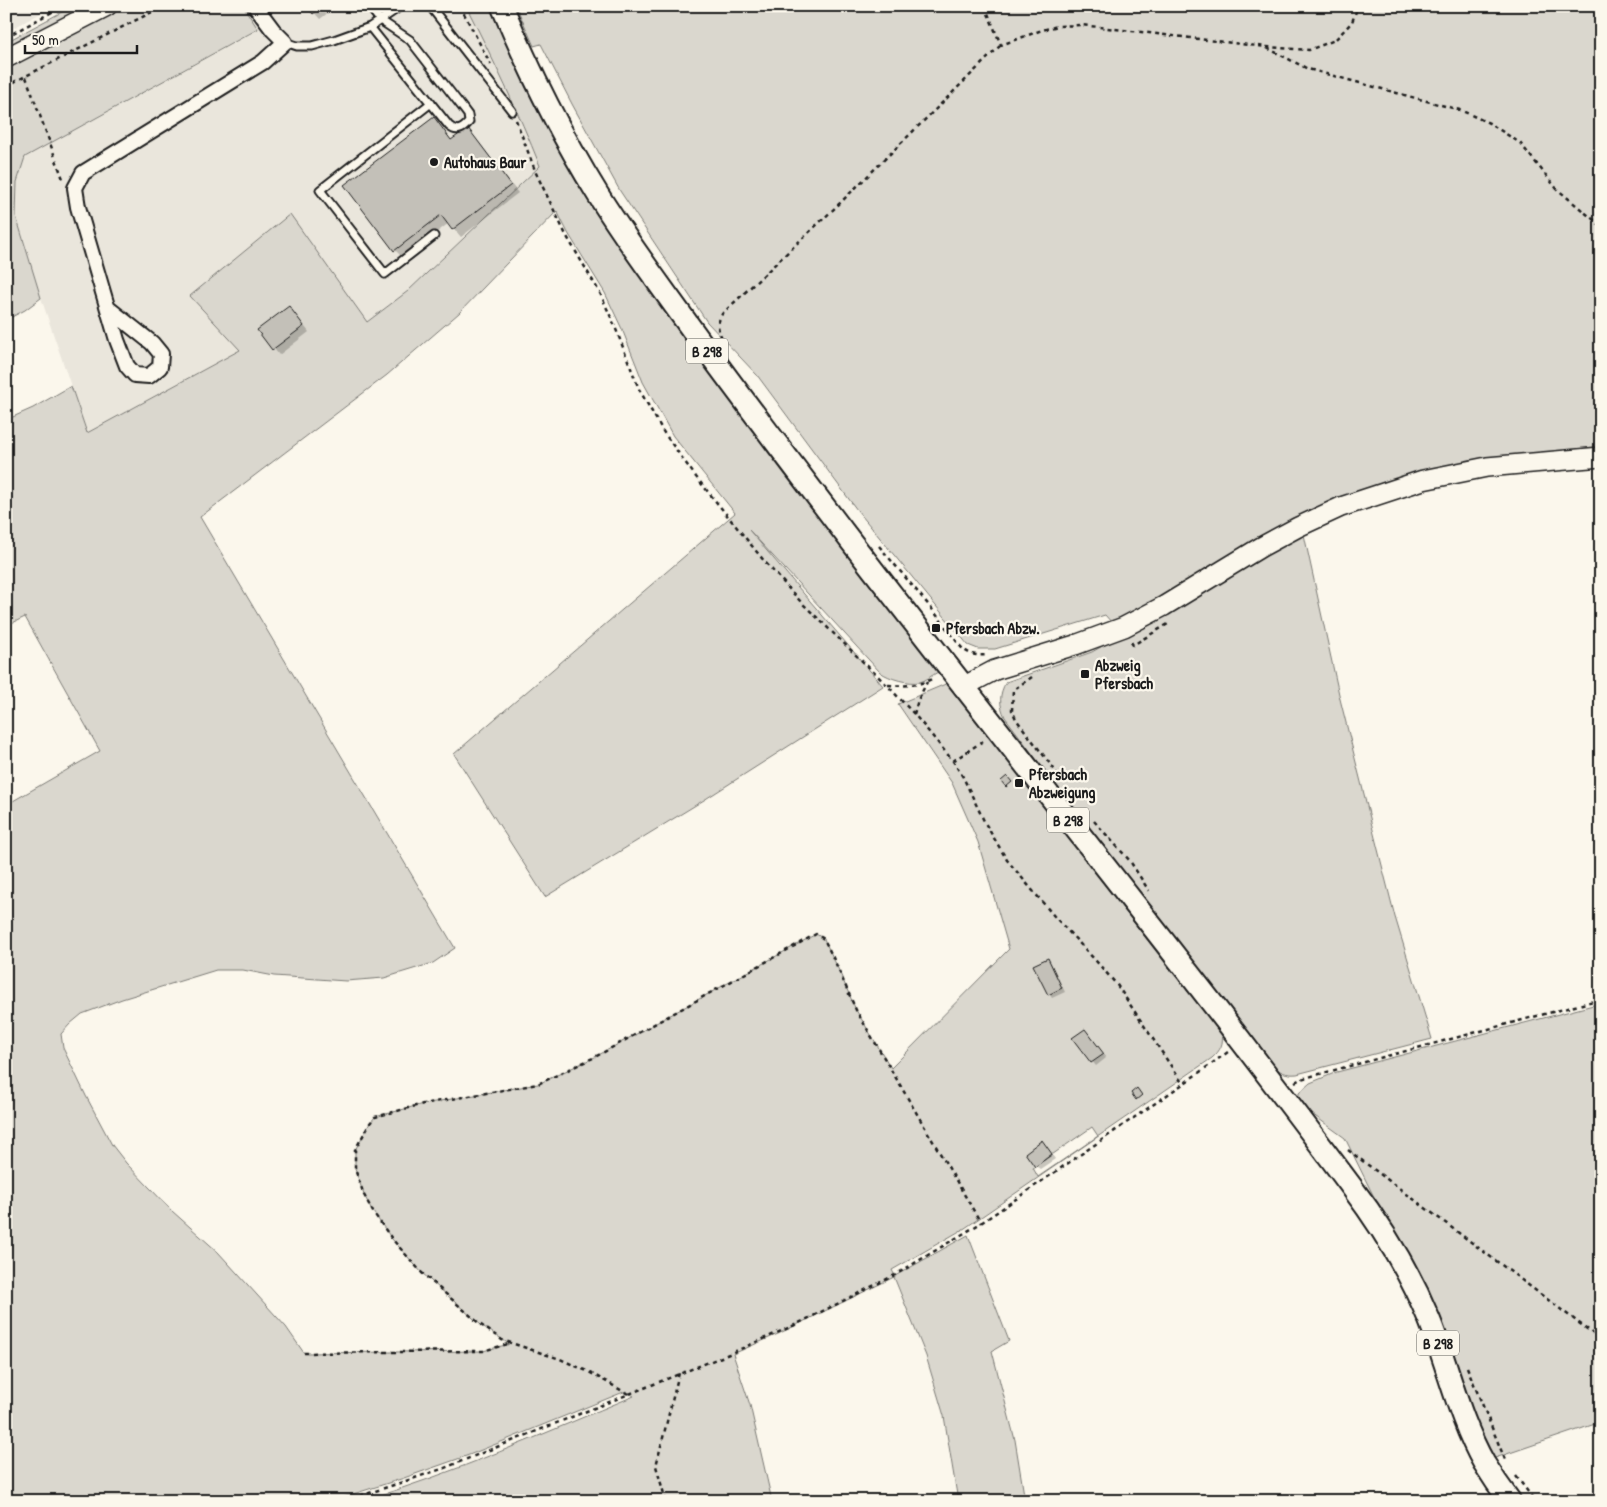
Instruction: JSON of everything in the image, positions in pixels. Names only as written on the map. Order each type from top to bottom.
[{"type":"main road","points":[[6,58],[107,6]]},
{"type":"main road","name":"B 298","points":[[502,6],[520,48],[554,116],[597,192],[641,260],[721,370],[950,670],[1320,1145],[1391,1244],[1412,1282],[1429,1320],[1470,1433],[1483,1461],[1510,1501]]},
{"type":"main road","points":[[964,687],[995,670],[1075,646],[1124,627],[1164,606],[1298,526],[1341,507],[1423,480],[1487,467],[1601,457]]},
{"type":"street","points":[[108,308],[152,343],[161,354],[160,367],[149,376],[136,375],[127,366],[108,308],[74,188],[83,174],[263,62],[285,42],[273,30],[255,6]]},
{"type":"lane","points":[[369,6],[380,20],[410,40],[468,115],[469,122],[464,128],[452,129],[370,27]]},
{"type":"lane","points":[[285,42],[297,46],[312,46],[334,40],[370,27],[401,6]]},
{"type":"lane","points":[[430,6],[512,111]]},
{"type":"lane","points":[[431,104],[320,190],[385,274],[434,236]]},
{"type":"path","points":[[6,37],[63,6]]},
{"type":"path","points":[[6,86],[164,6]]},
{"type":"path","points":[[460,6],[491,66]]},
{"type":"path","points":[[985,6],[1001,45]]},
{"type":"path","points":[[724,342],[718,331],[717,322],[722,314],[838,205],[1001,45],[1058,26],[1082,25],[1266,47],[1309,50],[1335,40],[1352,22],[1358,6]]},
{"type":"path","points":[[1266,47],[1308,68],[1460,110],[1489,123],[1520,143],[1557,189],[1601,226]]},
{"type":"path","points":[[26,77],[64,182],[74,188]]},
{"type":"path","points":[[512,111],[536,173],[566,235],[600,293],[639,389],[664,433],[696,477],[801,602],[887,685],[953,760],[985,824],[1007,860],[1054,916],[1117,985],[1184,1084]]},
{"type":"path","points":[[876,543],[967,653],[975,655],[991,654]]},
{"type":"path","points":[[1133,645],[1170,623]]},
{"type":"path","points":[[887,685],[908,686],[927,682],[950,670]]},
{"type":"path","points":[[1039,675],[1032,677],[1013,690],[1012,710],[1016,719],[1058,774]]},
{"type":"path","points":[[914,714],[918,700],[927,682]]},
{"type":"path","points":[[1094,820],[1130,861],[1150,892]]},
{"type":"path","points":[[628,1394],[596,1375],[560,1359],[502,1340],[481,1325],[422,1273],[392,1239],[373,1212],[364,1195],[355,1169],[355,1150],[375,1117],[423,1104],[538,1084],[595,1057],[816,934],[824,939],[856,1010],[980,1223]]},
{"type":"path","points":[[1277,1089],[1301,1079],[1601,999]]},
{"type":"path","points":[[345,1501],[442,1469],[729,1354],[795,1325],[895,1275],[980,1223],[1184,1084],[1227,1052]]},
{"type":"path","points":[[1320,1145],[1346,1149],[1595,1335]]},
{"type":"path","points":[[304,1353],[483,1350],[510,1343]]},
{"type":"path","points":[[666,1501],[656,1466],[680,1373]]},
{"type":"shaded area","points":[[6,6],[54,6],[6,32]]},
{"type":"shaded area","points":[[73,6],[86,6],[6,50],[6,42]]},
{"type":"shaded area","points":[[123,6],[243,6],[258,29],[25,157],[17,182],[16,216],[41,298],[25,310],[6,320],[6,65]]},
{"type":"shaded area","points":[[243,6],[466,6],[495,61],[540,166],[408,291],[367,322],[290,215],[240,350],[87,433],[41,298],[16,216],[17,182],[25,157],[258,30]]},
{"type":"shaded area","points":[[466,6],[489,6],[537,109],[576,181],[609,232],[938,672],[923,681],[910,682],[889,677],[880,672],[749,530],[883,686],[704,800],[545,897],[454,754],[735,513],[673,436],[643,382],[605,293],[568,233],[557,211],[459,313],[387,375],[200,517],[455,948],[433,963],[384,978],[346,981],[274,976],[243,970],[216,970],[122,999],[82,1014],[61,1034],[63,1048],[112,1145],[126,1163],[172,1211],[218,1252],[286,1327],[304,1353],[483,1351],[509,1344],[481,1325],[422,1273],[392,1239],[373,1212],[364,1195],[355,1169],[355,1150],[370,1123],[375,1117],[423,1104],[538,1084],[595,1057],[816,934],[824,939],[856,1010],[891,1068],[1009,949],[978,842],[952,783],[898,704],[948,683],[1221,1032],[1222,1036],[1221,1046],[1212,1058],[965,1228],[892,1270],[895,1276],[968,1235],[1009,1341],[992,1351],[1015,1440],[1025,1501],[958,1501],[944,1416],[926,1356],[894,1277],[733,1354],[750,1405],[772,1501],[362,1501],[465,1465],[634,1396],[626,1391],[469,1455],[331,1501],[6,1501],[6,805],[100,751],[25,617],[6,626],[6,420],[33,408],[71,386],[87,433],[240,350],[190,296],[290,214],[367,322],[408,291],[540,166],[514,105]],"holes":[[[1092,1127],[1098,1136],[1038,1177],[1033,1168]]]},
{"type":"shaded area","points":[[516,6],[1601,6],[1601,448],[1498,456],[1421,471],[1347,496],[1291,520],[1178,588],[1112,623],[1105,615],[995,649],[978,649],[968,645],[857,510],[757,375],[707,322],[620,191],[541,44],[534,46]]},
{"type":"shaded area","points":[[1303,530],[1340,699],[1395,917],[1432,1039],[1297,1074],[1290,1074],[1277,1070],[1271,1065],[1121,873],[1005,717],[1001,700],[1006,682],[1092,652]]},
{"type":"shaded area","points":[[1601,1003],[1601,1422],[1492,1459],[1486,1449],[1433,1305],[1408,1252],[1373,1195],[1345,1138],[1312,1114],[1302,1104],[1299,1093],[1310,1083],[1337,1072]]},
{"type":"building","points":[[306,6],[323,6],[313,14]]},
{"type":"building","name":"Autohaus Baur","points":[[434,117],[451,140],[468,128],[511,185],[452,230],[441,215],[394,251],[344,185]]},
{"type":"building","points":[[289,306],[304,326],[272,350],[257,330]]},
{"type":"building","points":[[1007,776],[1012,782],[1006,787],[1001,781]]},
{"type":"building","points":[[1048,958],[1062,988],[1048,995],[1033,965]]},
{"type":"building","points":[[1085,1029],[1104,1054],[1091,1063],[1072,1038]]},
{"type":"building","points":[[1137,1088],[1142,1095],[1136,1100],[1131,1093]]},
{"type":"building","points":[[1042,1140],[1052,1154],[1035,1167],[1025,1153]]},
{"type":"place","name":"Autohaus Baur","points":[[434,162]]},
{"type":"place","name":"Pfersbach Abzw.","points":[[936,628]]},
{"type":"place","name":"Abzweig Pfersbach","points":[[1085,674]]},
{"type":"place","name":"Pfersbach Abzweigung","points":[[1019,783]]}]
